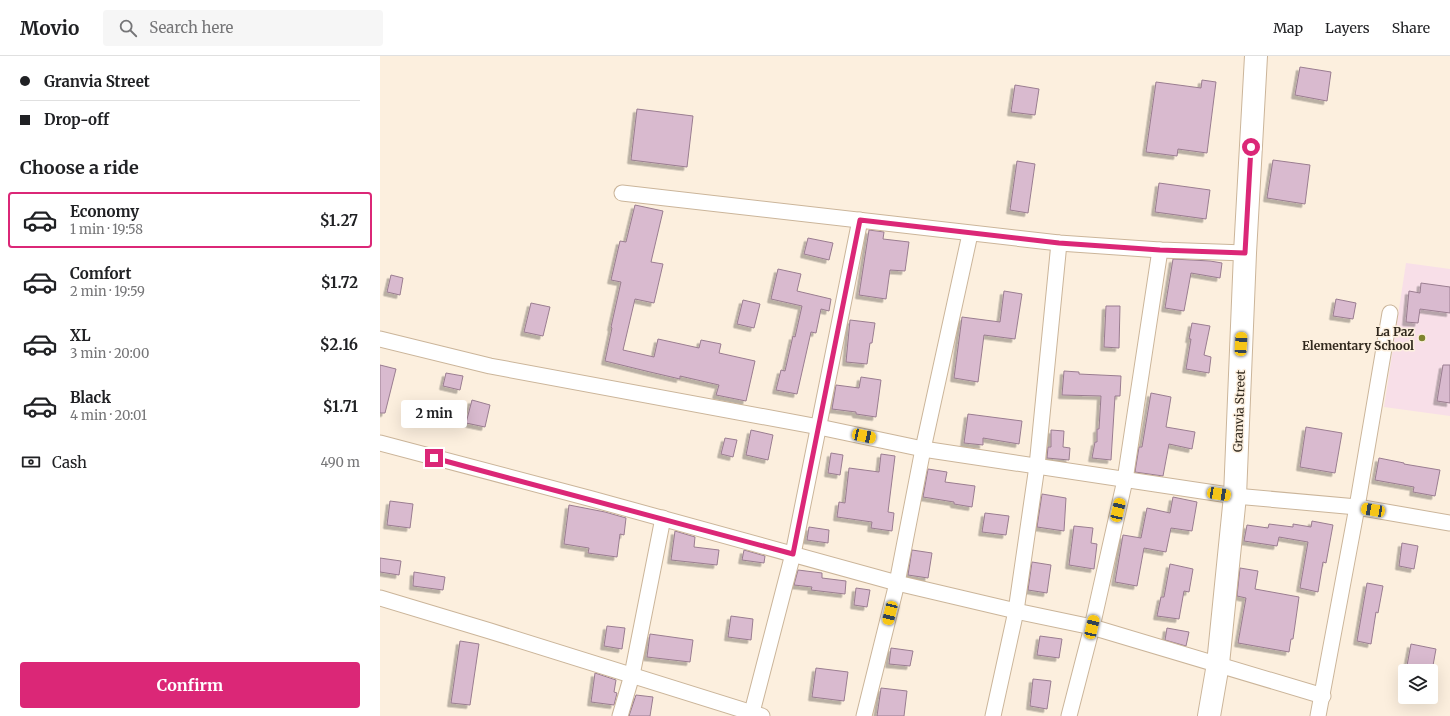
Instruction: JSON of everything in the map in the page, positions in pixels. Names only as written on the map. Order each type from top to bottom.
[{"type":"street","name":"Granvia Street","points":[[1209,716],[1218,664],[1235,496],[1245,253],[1256,56]]},
{"type":"street","points":[[622,193],[1059,243],[1160,250],[1245,253]]},
{"type":"street","points":[[380,598],[632,675],[755,715],[793,554],[860,220]]},
{"type":"street","points":[[864,716],[897,583],[923,449],[970,234]]},
{"type":"street","points":[[993,716],[1016,611],[1037,466],[1059,243]]},
{"type":"street","points":[[1069,716],[1092,627],[1125,480],[1160,250]]},
{"type":"street","points":[[1318,716],[1323,696],[1357,507],[1390,314]]},
{"type":"street","points":[[380,339],[490,366],[923,449],[1235,496],[1357,507],[1450,523]]},
{"type":"street","points":[[380,443],[663,518],[897,583],[1092,627],[1323,696]]},
{"type":"street","points":[[620,716],[632,675],[663,518]]},
{"type":"shaded area","name":"La Paz Elementary School","points":[[1406,263],[1450,269],[1450,416],[1384,407]]},
{"type":"building","points":[[1300,67],[1331,72],[1327,101],[1295,95]]},
{"type":"building","points":[[1202,80],[1216,82],[1207,153],[1178,149],[1177,156],[1146,152],[1156,82],[1201,88]]},
{"type":"building","points":[[1015,85],[1039,89],[1035,115],[1011,112]]},
{"type":"building","points":[[637,109],[693,116],[687,167],[631,160]]},
{"type":"building","points":[[1273,160],[1310,165],[1305,204],[1267,198]]},
{"type":"building","points":[[1017,161],[1035,164],[1028,213],[1010,210]]},
{"type":"building","points":[[1159,183],[1210,190],[1206,219],[1155,212]]},
{"type":"building","points":[[635,205],[663,211],[651,262],[663,264],[654,303],[635,299],[623,350],[654,357],[658,339],[699,348],[701,340],[721,344],[719,353],[755,361],[746,401],[716,395],[719,385],[680,376],[680,379],[605,361],[621,282],[611,280],[620,241],[626,242]]},
{"type":"building","points":[[869,230],[884,232],[883,239],[909,242],[905,271],[890,270],[886,299],[859,295]]},
{"type":"building","points":[[808,238],[833,243],[829,260],[804,254]]},
{"type":"building","points":[[1173,259],[1222,263],[1220,278],[1191,273],[1184,311],[1165,308]]},
{"type":"building","points":[[778,269],[801,274],[797,291],[831,299],[829,311],[821,309],[816,333],[811,332],[797,394],[776,390],[781,370],[785,371],[802,306],[771,299]]},
{"type":"building","points":[[391,275],[403,278],[400,295],[387,292]]},
{"type":"building","points":[[1421,283],[1450,287],[1450,313],[1420,309],[1418,323],[1406,322],[1409,291],[1420,293]]},
{"type":"building","points":[[1004,291],[1022,294],[1015,339],[984,335],[978,382],[954,378],[962,317],[1000,322]]},
{"type":"building","points":[[1336,299],[1356,303],[1353,319],[1333,316]]},
{"type":"building","points":[[743,300],[760,304],[754,328],[737,324]]},
{"type":"building","points":[[531,303],[550,307],[543,336],[524,332]]},
{"type":"building","points":[[1106,306],[1120,306],[1119,348],[1104,347]]},
{"type":"building","points":[[850,320],[875,323],[867,364],[846,362]]},
{"type":"building","points":[[1192,323],[1210,326],[1204,355],[1211,357],[1209,373],[1186,369]]},
{"type":"building","points":[[380,365],[396,369],[385,413],[380,413]]},
{"type":"building","points":[[1443,365],[1450,365],[1450,403],[1437,401]]},
{"type":"building","points":[[1064,371],[1079,372],[1079,374],[1121,376],[1120,396],[1115,396],[1111,460],[1092,458],[1095,442],[1097,442],[1097,429],[1099,429],[1101,396],[1062,395]]},
{"type":"building","points":[[446,373],[463,376],[460,390],[443,386]]},
{"type":"building","points":[[861,377],[881,380],[876,417],[856,414],[856,412],[832,409],[836,385],[859,388]]},
{"type":"building","points":[[1151,393],[1171,397],[1166,427],[1195,432],[1192,449],[1169,444],[1163,476],[1135,472],[1139,447],[1142,447]]},
{"type":"building","points":[[472,400],[490,405],[485,427],[466,423]]},
{"type":"building","points":[[968,414],[1022,421],[1019,444],[983,438],[983,445],[964,443]]},
{"type":"building","points":[[1306,427],[1342,433],[1335,473],[1300,467]]},
{"type":"building","points":[[751,430],[773,435],[768,460],[746,455]]},
{"type":"building","points":[[1051,430],[1064,431],[1063,447],[1070,448],[1069,460],[1047,458],[1048,447],[1051,447]]},
{"type":"building","points":[[725,438],[737,440],[733,457],[721,454]]},
{"type":"building","points":[[831,453],[843,455],[840,475],[828,473]]},
{"type":"building","points":[[881,454],[895,456],[888,512],[894,513],[892,531],[871,528],[872,522],[837,517],[839,502],[845,503],[849,468],[879,472]]},
{"type":"building","points":[[1379,458],[1440,470],[1435,496],[1413,492],[1414,487],[1375,480]]},
{"type":"building","points":[[928,469],[947,472],[945,482],[975,486],[972,507],[954,504],[954,502],[923,497]]},
{"type":"building","points":[[1042,494],[1066,498],[1064,531],[1037,527]]},
{"type":"building","points":[[1173,497],[1197,502],[1192,531],[1171,528],[1166,552],[1144,548],[1137,586],[1115,582],[1123,535],[1141,538],[1147,508],[1170,513]]},
{"type":"building","points":[[390,501],[413,504],[410,528],[387,525]]},
{"type":"building","points":[[569,505],[626,518],[624,535],[620,534],[617,557],[588,553],[589,548],[564,544]]},
{"type":"building","points":[[985,513],[1009,516],[1006,535],[982,532]]},
{"type":"building","points":[[1312,521],[1333,525],[1326,563],[1323,562],[1318,592],[1300,588],[1308,542],[1279,537],[1277,546],[1244,541],[1247,525],[1268,528],[1269,524],[1293,527],[1293,524],[1311,527]]},
{"type":"building","points":[[1074,526],[1093,528],[1091,543],[1097,544],[1094,569],[1069,565]]},
{"type":"building","points":[[809,527],[829,530],[828,543],[807,540]]},
{"type":"building","points":[[675,531],[695,537],[694,547],[719,550],[717,565],[671,560]]},
{"type":"building","points":[[1402,543],[1418,546],[1414,569],[1399,566]]},
{"type":"building","points":[[744,550],[765,556],[764,563],[742,560]]},
{"type":"building","points":[[912,550],[932,553],[928,578],[908,575]]},
{"type":"building","points":[[380,558],[401,561],[399,575],[380,572]]},
{"type":"building","points":[[1032,562],[1051,565],[1047,593],[1028,590]]},
{"type":"building","points":[[1170,564],[1193,569],[1189,592],[1184,591],[1179,619],[1157,616],[1161,597],[1164,597]]},
{"type":"building","points":[[1240,568],[1258,571],[1255,589],[1299,597],[1293,639],[1291,639],[1289,652],[1238,643],[1246,598],[1237,596]]},
{"type":"building","points":[[798,570],[822,573],[822,578],[846,581],[845,594],[811,590],[812,587],[794,585]]},
{"type":"building","points":[[414,572],[445,577],[443,590],[413,586]]},
{"type":"building","points":[[1367,583],[1383,586],[1378,613],[1376,612],[1371,644],[1357,641]]},
{"type":"building","points":[[856,588],[870,590],[867,607],[854,605]]},
{"type":"building","points":[[731,616],[753,619],[751,640],[728,637]]},
{"type":"building","points":[[607,626],[625,628],[622,649],[604,646]]},
{"type":"building","points":[[1167,628],[1189,632],[1186,646],[1165,640]]},
{"type":"building","points":[[650,634],[693,640],[690,662],[647,657]]},
{"type":"building","points":[[1040,636],[1062,639],[1059,658],[1037,655]]},
{"type":"building","points":[[460,641],[479,644],[470,705],[451,703]]},
{"type":"building","points":[[1411,644],[1436,649],[1433,664],[1407,664]]},
{"type":"building","points":[[891,648],[913,651],[910,666],[889,664]]},
{"type":"building","points":[[816,668],[848,672],[844,701],[812,697]]},
{"type":"building","points":[[595,673],[616,680],[614,692],[617,693],[614,705],[591,702]]},
{"type":"building","points":[[1033,679],[1051,681],[1047,709],[1030,706]]},
{"type":"building","points":[[881,688],[907,691],[904,716],[877,716]]},
{"type":"building","points":[[636,695],[653,697],[650,716],[629,716]]},
{"type":"place","name":"La Paz Elementary School","points":[[1422,338]]},
{"type":"route","points":[[434,458],[793,554],[860,220],[970,234],[1059,243],[1160,250],[1245,253],[1251,147]]}]
